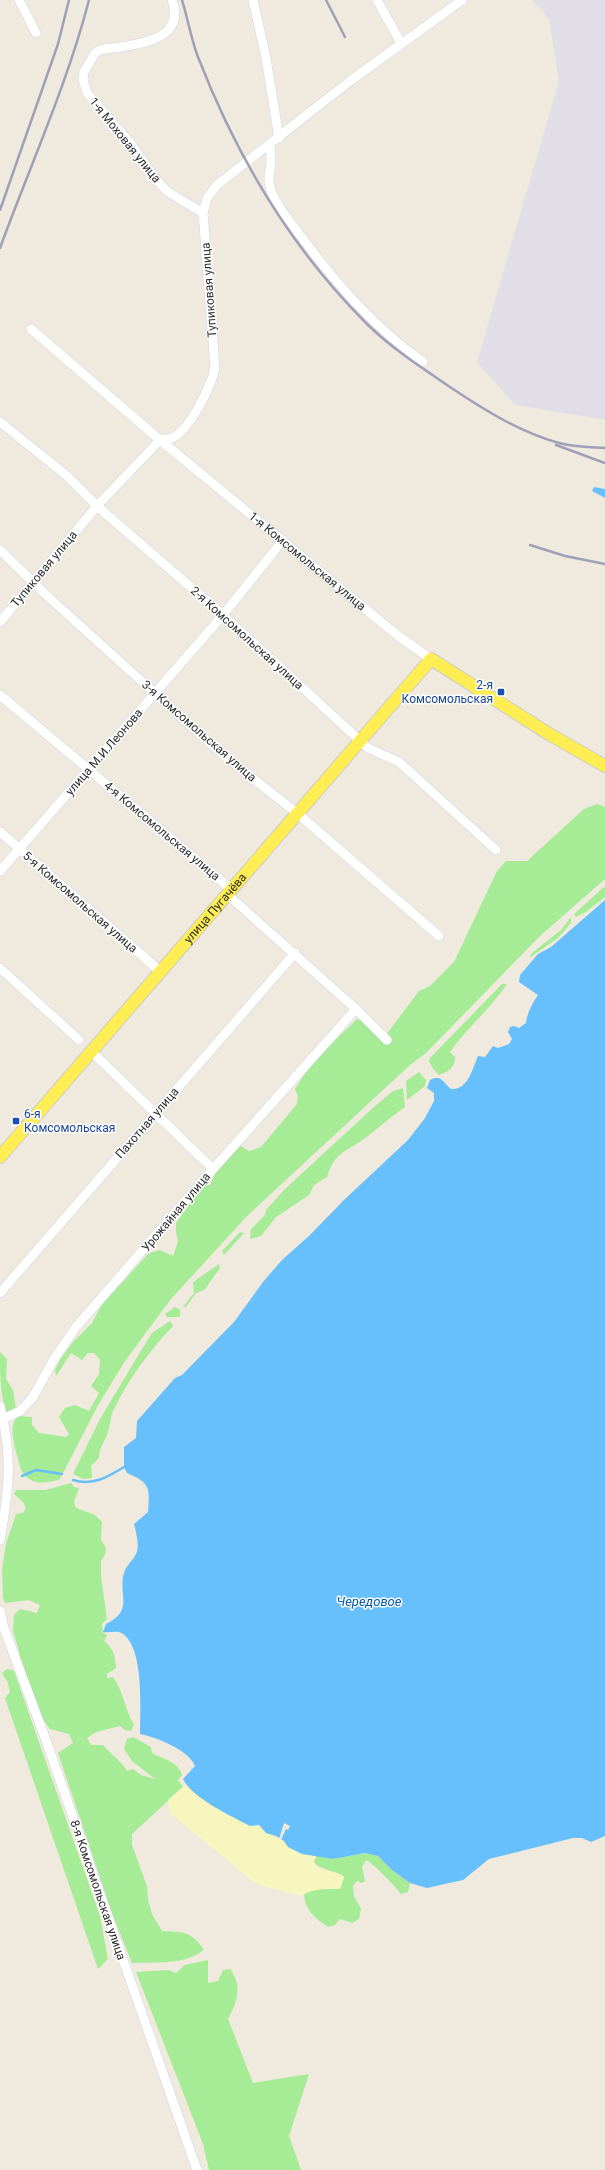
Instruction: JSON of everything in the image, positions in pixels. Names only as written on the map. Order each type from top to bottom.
[{"type":"main road","name":"улица Пугачёва","points":[[0,1157],[431,659]]},
{"type":"main road","name":"1-я Комсомольская улица","points":[[431,659],[550,734],[605,766]]},
{"type":"street","points":[[19,0],[36,33]]},
{"type":"street","name":"1-я Моховая улица","points":[[172,0],[175,9],[174,18],[164,35],[152,40],[100,50],[95,53],[84,72],[82,79],[87,93],[131,144],[158,182],[168,192],[203,213]]},
{"type":"street","points":[[253,0],[266,58],[278,138]]},
{"type":"street","points":[[377,0],[401,43]]},
{"type":"street","name":"Тупиковая улица","points":[[0,622],[97,506],[160,440],[172,438],[185,425],[204,401],[211,384],[215,368],[203,213],[207,198],[217,185],[401,43],[462,0]]},
{"type":"street","points":[[270,145],[271,164],[269,180],[273,195],[287,218],[327,271],[360,309],[382,330],[423,362]]},
{"type":"street","name":"1-я Комсомольская улица","points":[[31,329],[160,440],[397,635],[431,659]]},
{"type":"street","name":"2-я Комсомольская улица","points":[[0,422],[66,475],[97,506],[223,615],[360,740],[375,752],[399,762],[496,850]]},
{"type":"street","name":"улица М.И.Леонова","points":[[0,871],[223,615],[283,540]]},
{"type":"street","name":"3-я Комсомольская улица","points":[[0,550],[222,754],[298,813],[439,936]]},
{"type":"street","name":"4-я Комсомольская улица","points":[[0,695],[230,892],[356,1009],[387,1040]]},
{"type":"street","name":"5-я Комсомольская улица","points":[[0,832],[161,972]]},
{"type":"street","name":"Пахотная улица","points":[[0,1293],[295,953]]},
{"type":"street","points":[[0,968],[79,1040]]},
{"type":"street","name":"Урожайная улица","points":[[3,1419],[20,1411],[33,1397],[54,1359],[76,1327],[213,1169],[356,1009]]},
{"type":"street","points":[[92,1052],[213,1169]]},
{"type":"street","points":[[0,1406],[10,1465],[8,1491],[0,1540]]},
{"type":"street","points":[[0,1468],[10,1465]]},
{"type":"street","name":"8-я Комсомольская улица","points":[[0,1610],[4,1628],[47,1743],[197,2170]]},
{"type":"shaded area","points":[[532,0],[605,0],[605,420],[515,405],[477,362],[559,81],[549,19]]},
{"type":"green space","points":[[597,804],[605,807],[605,879],[540,936],[426,1053],[410,1065],[247,1216],[171,1299],[125,1361],[97,1407],[60,1479],[42,1483],[31,1480],[27,1477],[20,1467],[13,1440],[13,1427],[18,1416],[32,1417],[32,1425],[39,1433],[66,1437],[69,1434],[59,1417],[65,1408],[75,1405],[89,1411],[99,1393],[91,1386],[99,1374],[100,1360],[94,1353],[88,1353],[82,1360],[71,1353],[56,1376],[55,1370],[60,1360],[73,1342],[92,1323],[101,1306],[149,1253],[160,1250],[173,1256],[178,1241],[176,1223],[200,1190],[206,1184],[210,1185],[217,1169],[239,1145],[249,1151],[261,1147],[297,1104],[298,1096],[295,1089],[312,1063],[357,1019],[362,1020],[383,1039],[419,991],[430,986],[454,962],[497,871],[506,861],[527,861],[584,809]]},
{"type":"green space","points":[[605,886],[605,897],[586,912],[576,917],[574,914]]},
{"type":"green space","points":[[571,917],[571,923],[558,938],[529,958],[532,953],[561,930]]},
{"type":"green space","points":[[502,984],[507,984],[450,1052],[455,1057],[452,1067],[448,1071],[439,1075],[429,1062],[430,1058]]},
{"type":"green space","points":[[419,1072],[426,1080],[425,1086],[407,1100],[406,1081]]},
{"type":"green space","points":[[403,1088],[405,1107],[368,1136],[338,1156],[330,1168],[327,1177],[314,1185],[309,1195],[276,1217],[261,1236],[250,1239],[251,1229],[265,1215],[266,1210],[284,1190],[375,1106],[393,1091]]},
{"type":"green space","points":[[240,1232],[244,1233],[224,1255],[222,1251]]},
{"type":"green space","points":[[219,1264],[220,1268],[205,1289],[195,1294],[186,1307],[183,1307],[194,1293],[193,1283]]},
{"type":"green space","points":[[175,1307],[180,1310],[180,1317],[167,1317],[165,1314]]},
{"type":"green space","points":[[170,1321],[173,1326],[140,1365],[126,1386],[114,1409],[107,1435],[100,1449],[99,1458],[91,1466],[92,1478],[83,1479],[73,1474],[100,1419],[152,1333]]},
{"type":"green space","points":[[0,1352],[7,1359],[6,1379],[13,1390],[16,1409],[8,1414],[3,1402],[0,1375]]},
{"type":"green space","points":[[71,1483],[74,1487],[79,1488],[74,1502],[76,1508],[95,1515],[102,1522],[101,1540],[106,1548],[105,1555],[101,1561],[101,1576],[107,1619],[102,1624],[103,1633],[107,1635],[104,1641],[113,1653],[116,1668],[107,1674],[107,1678],[113,1677],[116,1682],[134,1725],[131,1731],[125,1730],[120,1726],[96,1732],[87,1738],[91,1745],[103,1745],[127,1771],[133,1769],[141,1775],[155,1779],[132,1761],[124,1749],[127,1739],[133,1737],[151,1747],[152,1753],[166,1759],[178,1767],[182,1775],[178,1780],[183,1787],[132,1834],[132,1845],[147,1886],[148,1900],[152,1914],[162,1931],[181,1932],[191,1936],[204,1950],[188,1958],[170,1962],[132,1963],[113,1916],[58,1753],[73,1743],[69,1734],[50,1729],[40,1715],[29,1686],[13,1631],[14,1615],[20,1609],[37,1613],[40,1605],[29,1600],[5,1603],[3,1598],[2,1570],[6,1544],[16,1514],[23,1513],[26,1508],[23,1502],[14,1494],[16,1490],[45,1490]]},
{"type":"green space","points":[[7,1669],[14,1671],[100,1916],[108,1959],[98,1969],[5,1698],[10,1692],[8,1683],[2,1673]]},
{"type":"green space","points":[[365,1853],[378,1856],[392,1870],[410,1883],[408,1892],[401,1894],[366,1860],[362,1867],[365,1881],[362,1883],[357,1881],[353,1886],[354,1896],[361,1909],[359,1919],[352,1923],[340,1919],[335,1925],[328,1927],[319,1921],[309,1910],[306,1905],[304,1895],[311,1890],[316,1889],[340,1889],[344,1877],[315,1864],[314,1861],[317,1855],[333,1859]]},
{"type":"green space","points":[[208,1960],[208,1983],[218,1981],[223,1970],[230,1969],[234,1976],[237,1994],[234,2006],[228,2019],[253,2083],[309,2074],[289,2136],[301,2170],[209,2170],[203,2144],[136,1972],[168,1970],[176,1973],[185,1965]]},
{"type":"sand","points":[[185,1785],[230,1815],[259,1825],[266,1833],[284,1841],[286,1845],[302,1854],[317,1855],[314,1861],[319,1868],[344,1877],[340,1889],[315,1890],[301,1896],[256,1884],[170,1813],[168,1800]]},
{"type":"water","points":[[594,487],[605,489],[605,498],[592,491]]},
{"type":"water","name":"Чередовое","points":[[605,900],[605,1836],[591,1842],[582,1838],[573,1838],[489,1859],[463,1880],[427,1888],[410,1883],[392,1870],[378,1856],[365,1853],[333,1859],[302,1854],[288,1847],[284,1841],[276,1836],[266,1833],[259,1825],[250,1826],[203,1800],[188,1786],[183,1779],[195,1766],[192,1760],[179,1750],[163,1741],[140,1734],[139,1678],[133,1648],[127,1638],[119,1632],[103,1632],[106,1624],[115,1619],[123,1607],[122,1586],[125,1570],[136,1554],[138,1547],[134,1524],[148,1512],[149,1497],[147,1487],[140,1480],[127,1473],[124,1467],[124,1447],[136,1438],[137,1421],[175,1378],[182,1375],[234,1322],[263,1282],[282,1260],[310,1235],[344,1200],[408,1140],[425,1118],[434,1101],[434,1093],[427,1088],[430,1080],[434,1078],[440,1079],[451,1089],[462,1086],[469,1078],[478,1056],[485,1057],[493,1046],[498,1048],[509,1044],[512,1039],[508,1032],[510,1027],[514,1026],[519,1028],[526,1023],[530,1009],[538,995],[519,982],[520,975],[538,954],[551,947]]},
{"type":"pier","points":[[284,1823],[290,1826],[288,1830],[286,1829],[281,1840],[279,1839]]},
{"type":"waterway","points":[[73,1480],[80,1482],[100,1480],[124,1467]]},
{"type":"waterway","points":[[22,1476],[36,1470],[62,1474]]},
{"type":"railway","points":[[0,210],[58,44],[69,0]]},
{"type":"railway","points":[[0,248],[59,94],[89,0]]},
{"type":"railway","points":[[182,0],[198,57],[213,93],[248,164],[268,199],[313,264],[366,323],[415,363],[460,394],[515,426],[529,433],[559,443],[605,448]]},
{"type":"railway","points":[[326,0],[345,37]]},
{"type":"railway","points":[[556,445],[605,463]]},
{"type":"railway","points":[[530,545],[565,556],[605,564]]},
{"type":"place","name":"2-я Комсомольская","points":[[501,692]]},
{"type":"place","name":"6-я Комсомольская","points":[[16,1121]]}]
